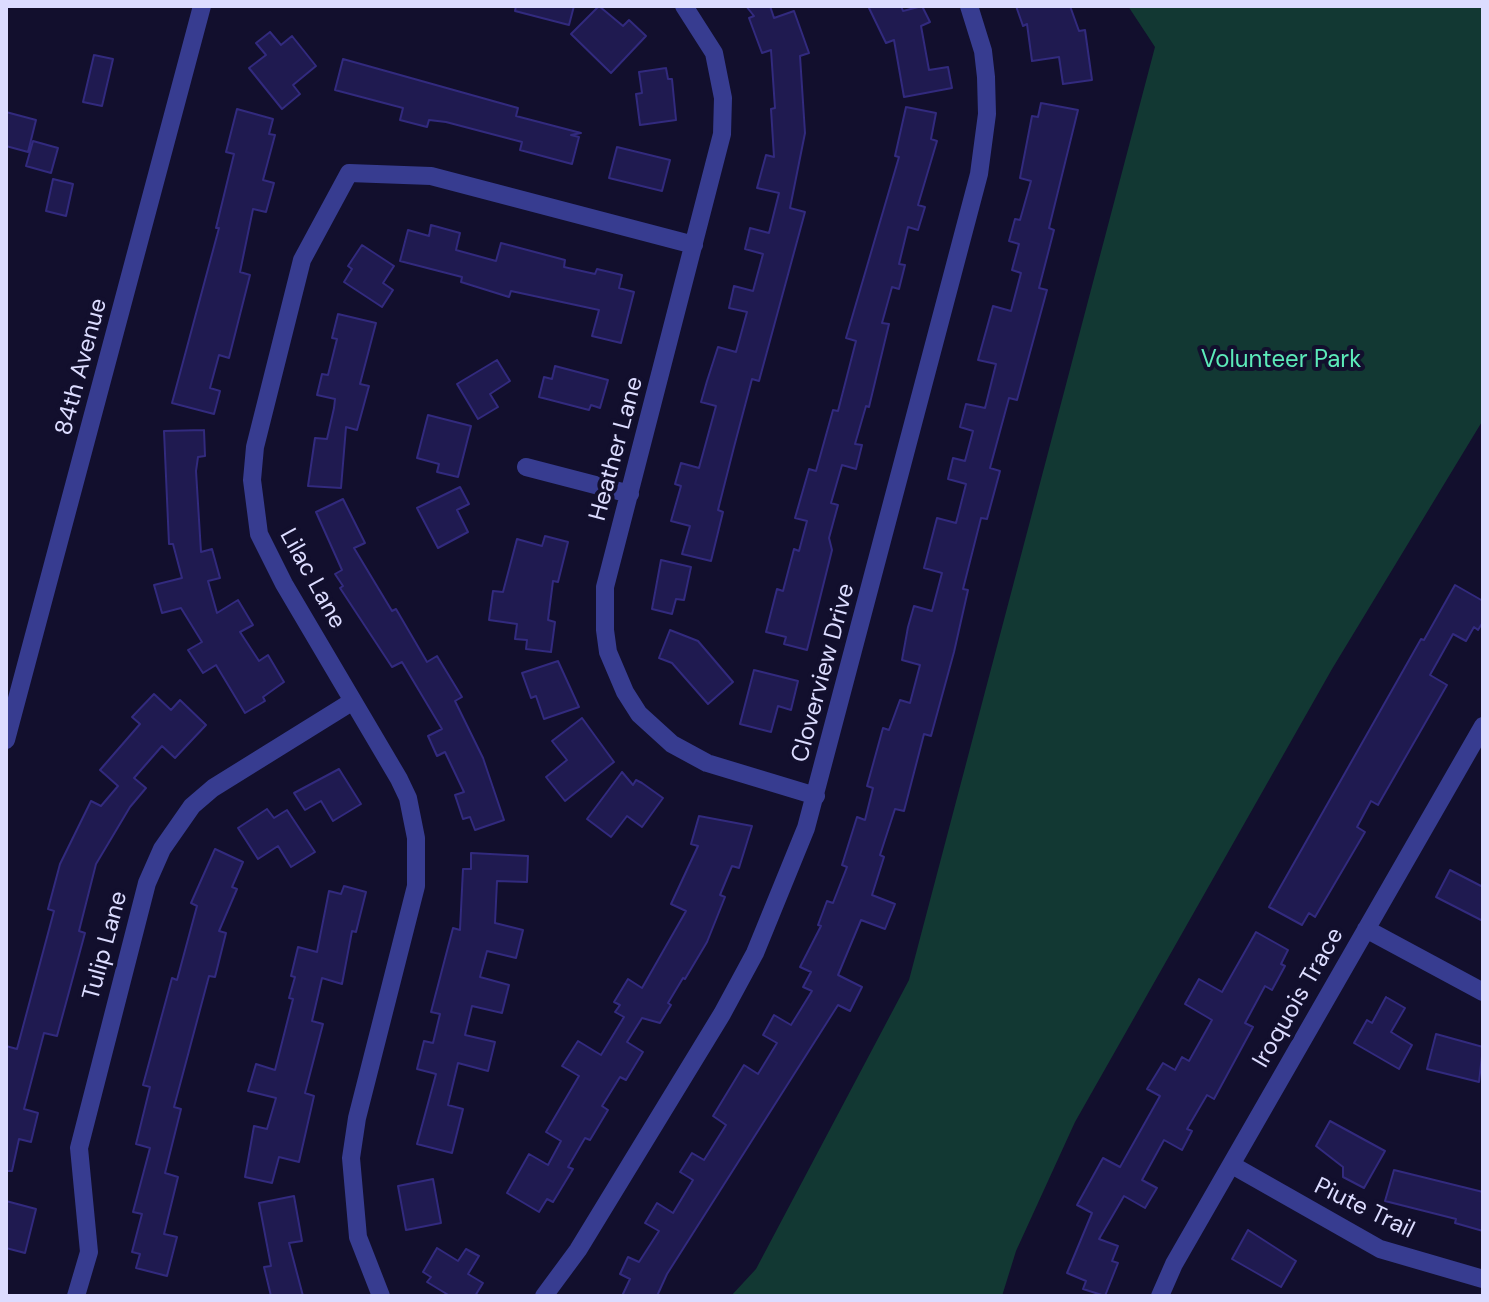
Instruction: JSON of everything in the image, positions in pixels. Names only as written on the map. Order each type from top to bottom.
[{"type":"street","name":"84th Avenue","points":[[6,740],[202,6]]},
{"type":"street","name":"Heather Lane","points":[[684,6],[714,53],[723,98],[719,150],[604,605],[608,652],[625,692],[652,728],[689,755],[816,796]]},
{"type":"street","name":"Cloverview Drive","points":[[544,1296],[578,1250],[755,953],[816,796],[979,174],[987,114],[986,77],[983,51],[969,6]]},
{"type":"street","name":"Lilac Lane","points":[[381,1296],[358,1237],[351,1158],[357,1118],[416,886],[417,849],[408,798],[269,558],[259,534],[252,480],[255,447],[302,260],[349,173],[431,176],[694,245]]},
{"type":"street","points":[[526,467],[630,494]]},
{"type":"street","name":"Tulip Lane","points":[[76,1296],[89,1252],[79,1148],[145,893],[162,849],[192,806],[213,788],[353,701]]},
{"type":"street","name":"Iroquois Trace","points":[[1160,1296],[1174,1264],[1483,726]]},
{"type":"street","points":[[1366,929],[1483,992]]},
{"type":"street","name":"Piute Trail","points":[[1232,1165],[1380,1249],[1483,1279]]},
{"type":"green space","name":"Volunteer Park","points":[[1128,6],[1483,6],[1483,420],[1332,669],[1075,1122],[1016,1251],[1002,1296],[731,1296],[756,1269],[909,980],[1155,47]]},
{"type":"building","points":[[516,6],[574,6],[569,25],[515,11]]},
{"type":"building","points":[[599,6],[623,26],[629,20],[646,36],[611,73],[571,34]]},
{"type":"building","points":[[746,6],[770,6],[774,18],[794,11],[809,53],[800,56],[805,133],[790,208],[805,212],[759,381],[752,379],[718,510],[723,512],[711,561],[682,554],[690,526],[671,521],[681,486],[675,484],[681,463],[699,468],[716,406],[701,402],[707,381],[718,347],[736,352],[747,312],[729,308],[734,286],[753,291],[763,254],[745,249],[750,228],[769,233],[779,193],[757,188],[766,155],[774,157],[771,109],[775,108],[771,50],[762,53],[749,18],[754,16]]},
{"type":"building","points":[[868,6],[901,6],[903,11],[922,6],[930,22],[921,26],[929,70],[948,67],[952,88],[904,97],[894,40],[886,43]]},
{"type":"building","points":[[1016,6],[1070,6],[1079,31],[1085,30],[1092,80],[1063,84],[1059,57],[1032,61],[1027,24],[1023,26]]},
{"type":"building","points":[[270,32],[281,45],[292,36],[316,66],[293,85],[300,94],[282,109],[249,68],[266,55],[256,43]]},
{"type":"building","points":[[94,55],[113,59],[102,106],[83,102]]},
{"type":"building","points":[[343,59],[518,108],[516,116],[581,133],[571,135],[579,137],[572,164],[520,150],[522,142],[446,122],[429,120],[427,127],[400,120],[403,108],[335,90]]},
{"type":"building","points":[[666,68],[668,79],[672,79],[676,120],[640,125],[636,94],[642,93],[639,72]]},
{"type":"building","points":[[1041,103],[1078,110],[1049,228],[1054,230],[1039,288],[1047,290],[1017,400],[1009,398],[990,468],[1000,471],[987,519],[981,518],[963,589],[968,590],[954,652],[931,736],[924,734],[904,811],[895,809],[880,855],[884,857],[872,895],[895,904],[885,929],[861,920],[838,975],[862,987],[850,1011],[838,1005],[667,1274],[657,1296],[622,1296],[630,1279],[620,1274],[628,1257],[639,1262],[659,1231],[645,1223],[657,1203],[673,1213],[693,1180],[680,1172],[692,1153],[704,1160],[726,1125],[713,1116],[744,1065],[758,1074],[777,1043],[763,1035],[774,1015],[791,1025],[812,991],[803,987],[811,972],[800,967],[821,926],[818,925],[827,901],[833,903],[847,867],[842,865],[857,817],[865,820],[873,788],[867,786],[883,728],[889,730],[900,700],[910,703],[920,665],[902,660],[908,627],[914,606],[932,611],[942,573],[924,568],[937,518],[956,523],[966,484],[948,479],[953,458],[965,461],[973,431],[960,427],[966,404],[985,408],[996,364],[978,360],[993,306],[1011,311],[1021,273],[1012,270],[1019,244],[1009,241],[1015,219],[1020,220],[1031,181],[1020,178],[1032,116],[1038,117]]},
{"type":"building","points":[[906,107],[936,113],[931,139],[937,141],[918,205],[925,207],[918,230],[908,227],[899,264],[905,265],[899,289],[892,287],[882,323],[889,324],[869,407],[866,406],[855,444],[862,445],[856,469],[842,465],[831,503],[838,505],[829,538],[832,550],[807,650],[784,644],[786,637],[766,632],[777,589],[783,591],[794,549],[799,551],[807,521],[795,518],[809,469],[816,471],[833,410],[838,411],[856,341],[846,338],[899,157],[895,156]]},
{"type":"building","points":[[237,109],[273,119],[269,134],[275,135],[263,180],[274,183],[266,212],[253,209],[240,272],[250,275],[229,358],[219,355],[210,388],[220,391],[214,414],[172,403],[219,228],[216,228],[234,154],[226,152]]},
{"type":"building","points":[[6,112],[36,120],[28,152],[6,146]]},
{"type":"building","points":[[33,141],[58,148],[51,173],[26,166]]},
{"type":"building","points":[[617,147],[670,160],[662,191],[609,178]]},
{"type":"building","points":[[53,179],[73,184],[66,216],[46,211]]},
{"type":"building","points":[[431,225],[460,233],[456,250],[496,261],[501,243],[565,260],[564,267],[595,274],[597,269],[622,275],[619,288],[634,292],[621,343],[592,336],[599,310],[511,291],[509,297],[461,282],[462,277],[400,261],[408,230],[429,236]]},
{"type":"building","points":[[362,245],[394,266],[383,283],[393,290],[382,307],[344,282],[352,269],[348,266]]},
{"type":"building","points":[[338,314],[376,323],[360,384],[369,386],[357,430],[346,427],[341,488],[308,486],[315,438],[327,439],[334,408],[335,399],[317,395],[322,374],[328,375],[337,339],[332,338]]},
{"type":"building","points":[[497,360],[510,381],[490,394],[498,407],[478,419],[457,384]]},
{"type":"building","points":[[555,366],[608,380],[600,408],[591,405],[589,410],[539,397],[544,377],[552,379]]},
{"type":"building","points":[[428,415],[471,426],[458,477],[437,472],[439,464],[417,458]]},
{"type":"building","points":[[204,430],[205,456],[198,457],[196,471],[201,552],[212,549],[220,578],[208,581],[217,613],[238,600],[253,625],[240,632],[259,661],[268,655],[284,682],[263,697],[265,701],[245,713],[216,665],[203,673],[188,650],[202,642],[181,608],[162,613],[154,585],[182,578],[173,544],[169,544],[164,431]]},
{"type":"building","points":[[460,487],[469,504],[457,510],[468,532],[438,548],[417,508]]},
{"type":"building","points":[[343,499],[365,543],[354,548],[392,611],[396,609],[427,662],[437,656],[462,697],[455,701],[483,758],[504,820],[475,830],[470,817],[463,819],[455,795],[464,792],[445,752],[437,756],[428,736],[442,729],[402,662],[392,667],[340,588],[343,586],[335,574],[342,570],[316,512]]},
{"type":"building","points":[[545,536],[568,542],[558,582],[553,581],[548,620],[555,622],[551,652],[526,649],[527,640],[515,639],[517,624],[489,620],[493,591],[503,592],[517,539],[542,546]]},
{"type":"building","points":[[661,560],[691,567],[684,600],[676,599],[672,614],[652,609]]},
{"type":"building","points":[[1455,585],[1483,601],[1483,622],[1478,630],[1474,627],[1466,641],[1453,634],[1430,675],[1447,685],[1378,805],[1371,801],[1357,827],[1365,832],[1315,917],[1309,913],[1302,925],[1269,907],[1421,639],[1424,640]]},
{"type":"building","points":[[670,630],[698,641],[733,682],[708,704],[672,663],[659,658]]},
{"type":"building","points":[[558,661],[579,707],[544,719],[536,696],[531,698],[522,673]]},
{"type":"building","points":[[754,670],[798,681],[791,710],[778,706],[771,732],[740,724]]},
{"type":"building","points":[[154,694],[171,710],[180,700],[206,725],[175,758],[162,746],[134,778],[146,788],[130,807],[96,864],[79,931],[85,933],[57,1036],[44,1033],[24,1109],[38,1113],[31,1142],[19,1139],[12,1171],[6,1171],[6,1046],[17,1049],[54,911],[48,909],[60,864],[91,801],[101,806],[118,786],[100,770],[140,724],[132,717]]},
{"type":"building","points":[[582,718],[614,762],[565,801],[546,777],[567,760],[552,741]]},
{"type":"building","points":[[339,769],[361,804],[333,821],[321,801],[305,810],[294,793]]},
{"type":"building","points":[[622,772],[633,785],[636,780],[663,798],[642,827],[627,816],[611,837],[587,819]]},
{"type":"building","points":[[267,809],[274,818],[287,810],[315,852],[291,867],[278,846],[258,859],[238,828]]},
{"type":"building","points":[[699,816],[752,826],[739,868],[732,866],[720,895],[725,897],[707,942],[668,1003],[671,1005],[660,1023],[642,1018],[627,1042],[643,1052],[626,1080],[620,1077],[602,1106],[608,1110],[590,1140],[585,1138],[568,1167],[573,1169],[553,1202],[547,1199],[539,1212],[507,1193],[529,1154],[548,1165],[561,1141],[546,1132],[579,1076],[562,1066],[578,1041],[601,1055],[624,1017],[615,1012],[620,1005],[614,1002],[628,979],[642,988],[686,911],[671,904],[698,846],[691,844]]},
{"type":"building","points":[[215,849],[243,862],[232,887],[237,889],[219,931],[226,933],[215,977],[209,976],[174,1107],[181,1109],[165,1173],[178,1177],[164,1234],[177,1237],[167,1276],[136,1268],[140,1254],[132,1252],[142,1214],[133,1212],[150,1148],[136,1144],[150,1087],[143,1085],[172,978],[177,980],[197,906],[191,903]]},
{"type":"building","points":[[471,853],[528,856],[527,882],[497,881],[495,923],[523,930],[516,958],[487,951],[480,977],[509,985],[502,1013],[472,1006],[465,1035],[495,1042],[488,1071],[458,1063],[448,1105],[463,1109],[452,1153],[417,1144],[436,1074],[417,1069],[424,1041],[433,1043],[440,1014],[431,1012],[453,928],[460,930],[463,869],[471,869]]},
{"type":"building","points":[[1450,870],[1483,887],[1483,921],[1436,897]]},
{"type":"building","points":[[344,886],[366,892],[356,932],[352,931],[342,984],[322,978],[312,1021],[323,1024],[305,1093],[314,1096],[299,1162],[279,1157],[272,1183],[245,1177],[254,1126],[267,1129],[276,1098],[248,1091],[256,1064],[275,1070],[293,999],[289,998],[295,977],[291,976],[298,947],[317,952],[329,891],[341,894]]},
{"type":"building","points":[[1256,932],[1288,950],[1281,964],[1285,966],[1272,990],[1265,986],[1245,1023],[1253,1027],[1214,1099],[1207,1095],[1187,1129],[1192,1131],[1182,1150],[1164,1140],[1142,1180],[1157,1188],[1145,1208],[1124,1196],[1099,1239],[1118,1246],[1112,1261],[1118,1263],[1105,1296],[1083,1289],[1086,1281],[1067,1273],[1092,1213],[1077,1205],[1103,1158],[1120,1167],[1160,1096],[1147,1089],[1163,1063],[1175,1070],[1182,1057],[1189,1061],[1212,1020],[1185,1004],[1199,979],[1222,992]]},
{"type":"building","points":[[1386,997],[1405,1008],[1391,1032],[1412,1045],[1399,1069],[1354,1043],[1367,1020],[1372,1023]]},
{"type":"building","points":[[1436,1034],[1483,1047],[1479,1082],[1427,1069]]},
{"type":"building","points":[[1330,1121],[1385,1151],[1364,1188],[1343,1177],[1343,1167],[1316,1146]]},
{"type":"building","points":[[1394,1170],[1483,1192],[1483,1231],[1455,1223],[1456,1219],[1385,1201]]},
{"type":"building","points":[[433,1179],[441,1223],[406,1230],[398,1186]]},
{"type":"building","points":[[294,1196],[302,1241],[289,1243],[303,1296],[271,1296],[264,1267],[271,1266],[259,1203]]},
{"type":"building","points":[[6,1201],[36,1209],[25,1253],[6,1248]]},
{"type":"building","points":[[1248,1230],[1296,1261],[1281,1287],[1232,1259]]},
{"type":"building","points":[[437,1248],[458,1261],[466,1249],[479,1256],[468,1274],[483,1283],[475,1296],[450,1296],[427,1282],[431,1277],[423,1272]]}]
